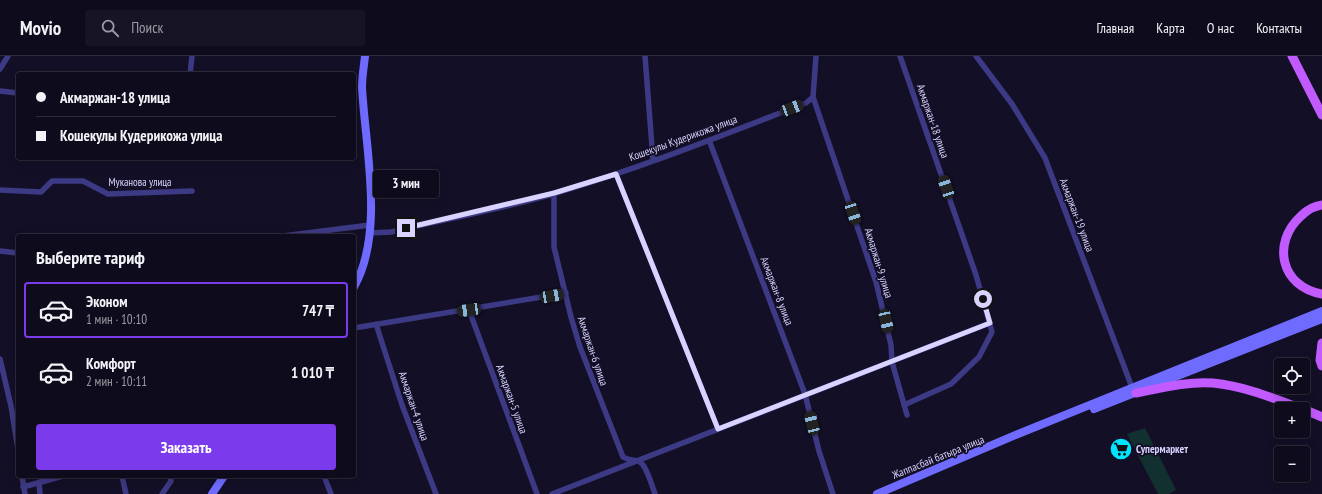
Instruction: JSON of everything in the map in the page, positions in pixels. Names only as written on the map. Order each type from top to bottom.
[{"type":"main road","points":[[356,282],[364,262],[370,229],[369,177],[362,85],[365,56]]},
{"type":"main road","points":[[1292,56],[1322,115]]},
{"type":"main road","points":[[1322,204],[1306,211],[1295,221],[1284,241],[1283,252],[1285,265],[1291,277],[1301,287],[1322,294]]},
{"type":"main road","points":[[1134,391],[1322,311]]},
{"type":"main road","points":[[1134,391],[1322,319]]},
{"type":"main road","points":[[1322,343],[1320,360],[1322,366]]},
{"type":"main road","points":[[1134,391],[1191,383],[1213,383],[1260,394],[1282,402]]},
{"type":"main road","name":"Жаппасбай батыра улица","points":[[877,494],[1007,440],[1134,391]]},
{"type":"main road","points":[[1310,412],[1322,416]]},
{"type":"main road","points":[[212,494],[223,478]]},
{"type":"street","points":[[0,69],[8,56]]},
{"type":"street","points":[[190,72],[192,56]]},
{"type":"street","points":[[645,56],[653,160]]},
{"type":"street","points":[[813,97],[816,56]]},
{"type":"street","name":"Акмаржан-18 улица","points":[[900,56],[976,275],[992,332],[979,357],[951,384],[904,405]]},
{"type":"street","name":"Акмаржан-19 улица","points":[[976,56],[1012,104],[1045,158],[1134,391]]},
{"type":"street","points":[[0,91],[16,93]]},
{"type":"street","name":"Кошекулы Кудерикожа улица","points":[[308,234],[370,229],[391,232],[554,193],[616,174],[709,140],[806,103],[813,97]]},
{"type":"street","name":"Акмаржан-9 улица","points":[[813,97],[876,282],[891,345],[892,362],[907,415]]},
{"type":"street","name":"Акмаржан-8 улица","points":[[709,140],[805,394],[819,452],[833,494]]},
{"type":"street","points":[[616,174],[718,429]]},
{"type":"street","name":"Муканова улица","points":[[0,190],[41,192],[52,180],[83,181],[108,194],[192,191]]},
{"type":"street","name":"Акмаржан-6 улица","points":[[554,193],[554,247],[580,347],[623,457],[628,461],[638,461]]},
{"type":"street","points":[[0,251],[16,253]]},
{"type":"street","points":[[356,328],[566,293]]},
{"type":"street","name":"Акмаржан-5 улица","points":[[469,310],[537,494]]},
{"type":"street","points":[[552,494],[990,323]]},
{"type":"street","name":"Акмаржан-4 улица","points":[[376,324],[402,405],[436,494]]},
{"type":"street","points":[[0,359],[16,425]]},
{"type":"street","points":[[638,461],[644,464],[655,494]]},
{"type":"street","points":[[22,478],[25,494]]},
{"type":"street","points":[[23,486],[55,478]]},
{"type":"street","points":[[122,478],[126,494]]},
{"type":"street","points":[[325,478],[331,494]]},
{"type":"street","points":[[162,494],[170,479]]},
{"type":"street","points":[[39,482],[40,494]]},
{"type":"green space","points":[[1145,428],[1176,490],[1169,494],[1158,494],[1127,434]]},
{"type":"place","name":"Супермаркет","points":[[1121,449]]},
{"type":"route","points":[[406,228],[554,193],[616,174],[718,429],[990,323],[983,299]]}]
